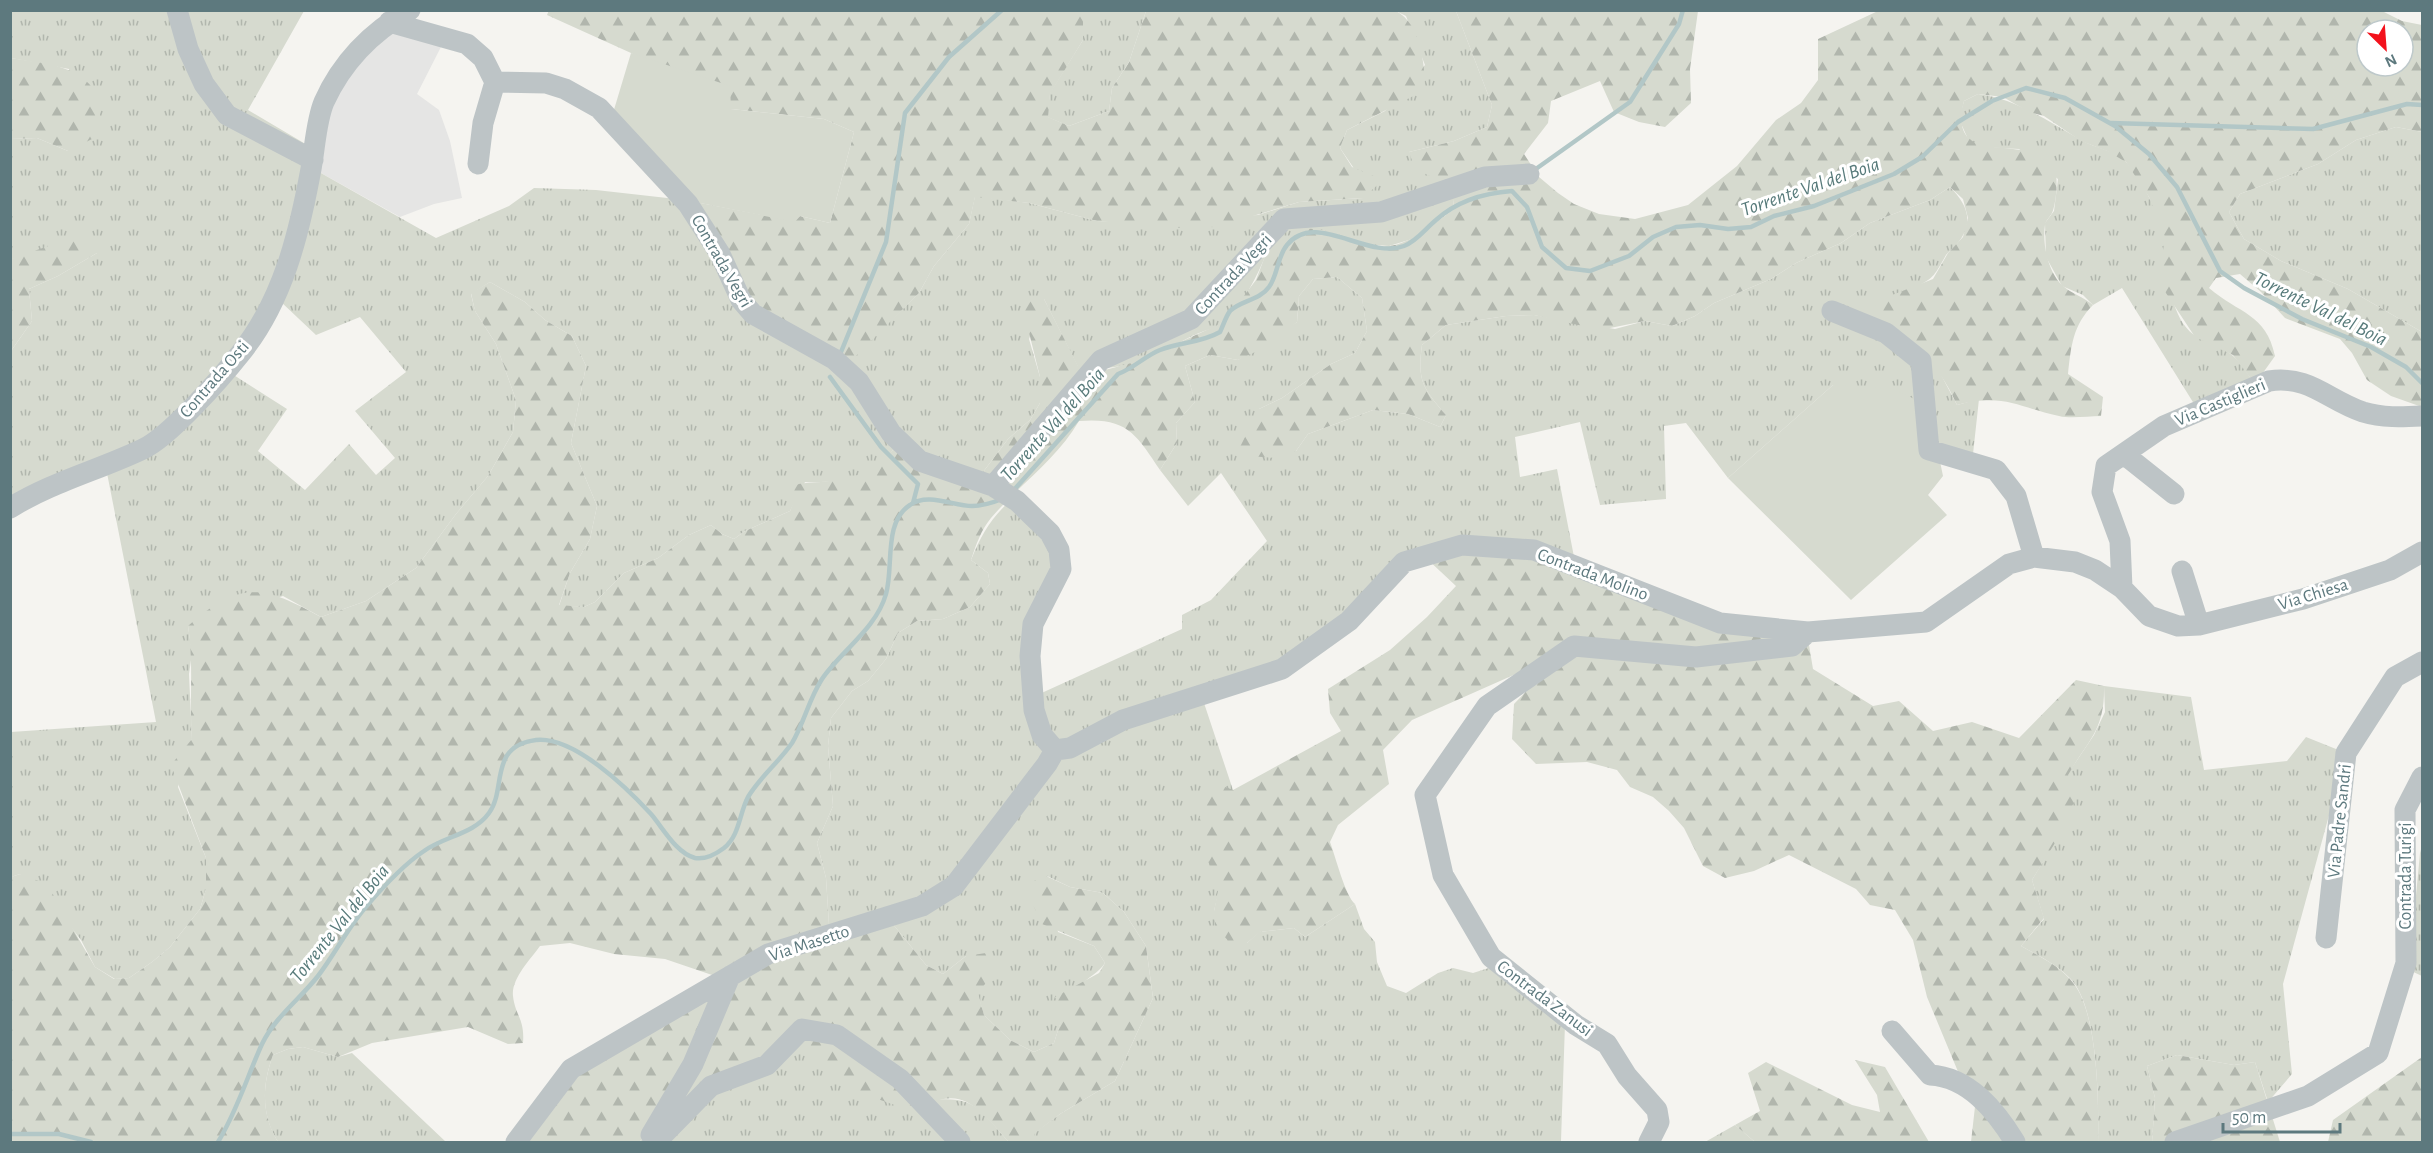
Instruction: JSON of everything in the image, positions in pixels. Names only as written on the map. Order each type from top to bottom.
[{"type":"street","points":[[177,10],[188,49],[204,84],[227,115],[313,160],[324,103],[350,60],[371,36],[410,10]]},
{"type":"street","points":[[389,22],[467,44],[483,58],[495,82],[483,123],[478,164]]},
{"type":"street","name":"Contrada Vegri","points":[[495,82],[546,83],[565,89],[599,108],[688,204],[720,254],[741,300],[753,314],[834,359],[859,382],[891,433],[920,461],[994,487],[1017,501],[1050,533],[1059,550],[1060,569],[1033,624],[1030,656],[1034,710],[1042,735],[1055,750]]},
{"type":"street","name":"Contrada Osti","points":[[10,508],[37,491],[146,448],[184,416],[241,353],[276,295],[302,216],[313,160]]},
{"type":"street","name":"Contrada Vegri","points":[[994,487],[1101,360],[1191,319],[1284,219],[1381,212],[1485,177],[1529,174]]},
{"type":"street","points":[[1832,311],[1886,333],[1921,361],[1929,450],[1995,470],[2016,496],[2034,557]]},
{"type":"street","name":"Via Castiglieri","points":[[2122,588],[2120,541],[2102,492],[2106,466],[2164,426],[2277,380],[2302,381],[2362,411],[2389,417],[2422,416]]},
{"type":"street","points":[[2125,455],[2174,494]]},
{"type":"street","name":"Contrada Molino","points":[[1055,750],[1070,748],[1123,720],[1282,669],[1349,621],[1404,562],[1462,545],[1534,550],[1720,623],[1808,632],[1926,622],[2009,564],[2034,557],[2085,566],[2122,588]]},
{"type":"street","name":"Via Chiesa","points":[[2122,588],[2150,616],[2178,626],[2199,626],[2303,599],[2390,570],[2422,552]]},
{"type":"street","points":[[2181,571],[2199,626]]},
{"type":"street","name":"Contrada Zanusi","points":[[1649,1143],[1659,1122],[1657,1110],[1627,1076],[1607,1044],[1576,1025],[1491,957],[1443,874],[1425,795],[1487,706],[1574,646],[1696,657],[1792,646],[1808,632]]},
{"type":"street","name":"Via Padre Sandri","points":[[2326,938],[2346,753],[2395,677],[2422,662]]},
{"type":"street","name":"Via Masetto","points":[[516,1143],[570,1069],[768,954],[922,906],[954,886],[1047,764],[1055,750]]},
{"type":"street","name":"Contrada Turigi","points":[[2175,1143],[2308,1096],[2378,1053],[2406,963],[2405,810],[2422,777]]},
{"type":"street","points":[[730,976],[693,1064],[651,1135],[660,1138],[711,1086],[767,1065],[802,1029],[837,1035],[900,1079],[960,1143]]},
{"type":"street","points":[[1892,1031],[1930,1075],[1947,1076],[1985,1100],[2015,1143]]},
{"type":"shaded area","points":[[393,15],[445,39],[417,94],[439,110],[450,141],[462,198],[434,204],[400,217],[312,168],[329,100]]},
{"type":"green space","points":[[549,10],[1083,11],[1083,40],[1050,94],[1048,117],[1069,126],[1109,111],[1112,88],[1129,62],[1146,11],[1396,11],[1411,25],[1416,35],[1424,69],[1425,90],[1347,130],[1340,148],[1352,167],[1383,180],[1363,198],[1299,202],[1216,227],[1174,228],[1097,221],[1029,203],[975,197],[969,224],[934,266],[919,293],[844,368],[757,323],[685,200],[794,221],[800,216],[830,223],[854,132],[824,119],[731,109],[631,53],[547,15]]},
{"type":"green space","points":[[2380,10],[2396,18],[2355,18],[2355,78],[2415,78],[2415,24],[2422,25],[2422,132],[2396,127],[2356,140],[2318,164],[2240,194],[2229,212],[2244,239],[2281,261],[2348,289],[2422,332],[2422,407],[2391,396],[2367,380],[2352,353],[2340,339],[2285,318],[2261,292],[2240,274],[2216,278],[2209,288],[2258,322],[2271,342],[2275,356],[2255,384],[2233,355],[2195,337],[2164,290],[2160,271],[2165,237],[2149,197],[2126,162],[2107,151],[2081,141],[2044,116],[2029,112],[2003,97],[1978,94],[1964,101],[1962,123],[1967,136],[1978,144],[2027,151],[2042,157],[2056,172],[2055,204],[2045,225],[2044,240],[2047,257],[2053,273],[2062,285],[2093,305],[2077,328],[2068,374],[2103,397],[2101,416],[2064,417],[2010,403],[1987,400],[1957,405],[1940,375],[1920,350],[1896,330],[1867,311],[1887,297],[1933,279],[1948,253],[1963,237],[1968,218],[1963,199],[1950,187],[1930,200],[1870,223],[1841,243],[1796,263],[1771,279],[1714,303],[1695,316],[1672,326],[1645,321],[1600,330],[1534,315],[1506,316],[1446,325],[1422,345],[1420,367],[1427,390],[1446,415],[1440,427],[1408,414],[1373,410],[1308,434],[1296,451],[1276,458],[1249,456],[1239,449],[1259,409],[1282,398],[1331,364],[1355,353],[1367,331],[1362,298],[1337,277],[1313,279],[1299,296],[1297,322],[1268,346],[1238,360],[1210,355],[1185,366],[1195,402],[1176,423],[1177,443],[1160,470],[1144,447],[1128,430],[1109,422],[1079,421],[1060,448],[1002,506],[984,528],[971,560],[988,573],[990,584],[970,607],[943,619],[917,621],[898,633],[886,659],[868,681],[852,691],[831,718],[828,746],[833,806],[817,843],[826,878],[830,940],[892,923],[926,965],[943,974],[966,956],[986,953],[992,975],[978,993],[984,1015],[1010,1040],[1034,1052],[1054,1043],[1063,1014],[1055,997],[1099,973],[1105,963],[1094,946],[1042,924],[1024,885],[1046,876],[1070,887],[1103,893],[1124,912],[1146,946],[1153,998],[1115,1081],[1060,1114],[1034,1134],[1034,1142],[1009,1142],[979,1111],[969,1103],[958,1099],[946,1099],[933,1103],[918,1112],[863,1093],[827,1070],[787,1035],[765,1058],[659,1123],[639,1142],[517,1142],[572,1071],[715,976],[665,959],[614,954],[570,943],[540,946],[518,976],[513,996],[523,1028],[523,1043],[508,1044],[468,1027],[372,1043],[338,1057],[303,1047],[288,1049],[273,1055],[265,1088],[265,1099],[268,1121],[278,1142],[11,1142],[11,877],[20,874],[47,884],[95,967],[114,979],[129,978],[152,962],[170,947],[200,909],[206,889],[206,858],[171,765],[192,739],[191,654],[188,626],[223,601],[238,594],[252,592],[283,598],[321,617],[366,601],[416,568],[488,476],[513,432],[516,400],[496,344],[475,311],[471,293],[490,282],[525,302],[545,320],[572,336],[586,366],[571,443],[597,506],[590,539],[570,573],[559,605],[584,607],[595,602],[624,573],[658,558],[689,535],[711,525],[722,534],[734,539],[745,531],[790,511],[795,499],[793,486],[854,476],[879,464],[895,448],[974,484],[1008,439],[1030,420],[1040,403],[1040,377],[1021,300],[1044,299],[1078,366],[1105,370],[1139,361],[1224,322],[1256,280],[1268,248],[1297,232],[1316,229],[1367,244],[1388,246],[1406,241],[1422,232],[1453,210],[1455,188],[1415,169],[1409,152],[1454,141],[1487,127],[1492,105],[1456,11],[1698,11],[1690,69],[1691,103],[1665,127],[1639,122],[1614,112],[1600,81],[1551,101],[1548,123],[1524,154],[1539,177],[1574,204],[1599,214],[1635,219],[1688,205],[1737,166],[1776,120],[1801,103],[1818,80],[1818,39],[1878,11]]},
{"type":"green space","points":[[11,11],[304,11],[248,110],[314,149],[312,168],[436,238],[509,206],[534,188],[596,190],[685,200],[880,331],[919,293],[934,266],[969,224],[975,196],[1029,203],[1097,221],[1134,223],[1258,215],[1299,202],[1363,198],[1353,167],[1340,148],[1347,130],[1385,111],[1425,65],[1406,16],[1396,11],[1456,11],[1492,105],[1487,127],[1454,141],[1409,152],[1455,188],[1453,210],[1412,239],[1389,246],[1363,244],[1327,233],[1268,249],[1251,286],[1240,304],[1226,320],[1151,357],[1110,368],[1078,367],[1044,299],[1029,339],[1040,377],[1040,403],[1030,420],[1008,439],[974,484],[895,448],[881,464],[863,475],[833,481],[805,482],[790,511],[745,531],[734,539],[722,534],[711,525],[689,535],[658,558],[624,573],[595,602],[584,607],[559,606],[570,573],[590,539],[597,506],[571,443],[586,366],[572,336],[545,320],[525,302],[490,282],[471,294],[475,311],[496,344],[516,400],[513,432],[488,476],[416,568],[366,601],[321,617],[283,596],[188,626],[192,653],[189,674],[192,739],[178,787],[206,858],[206,889],[200,909],[170,947],[129,978],[115,979],[95,967],[81,940],[67,922],[20,874],[11,877],[11,732],[156,722],[106,468],[11,515],[11,351],[32,321],[29,289],[58,276],[97,253],[11,259],[11,139],[37,138],[68,151],[69,69],[11,58]],"holes":[[[280,301],[316,335],[360,317],[406,372],[355,411],[395,458],[376,475],[349,444],[305,490],[258,451],[287,409],[229,372]]]},
{"type":"green space","points":[[1083,11],[1146,11],[1129,62],[1112,88],[1109,111],[1069,126],[1047,117],[1050,93],[1083,40]]},
{"type":"green space","points":[[631,53],[730,86],[731,109],[824,119],[854,132],[830,223],[800,216],[795,222],[685,200],[610,123]]},
{"type":"green space","points":[[11,58],[63,68],[85,80],[93,89],[100,106],[98,136],[68,151],[37,138],[11,139]]},
{"type":"green space","points":[[1978,94],[2019,106],[2126,162],[2143,186],[2162,227],[2165,237],[2164,253],[2168,280],[2180,319],[2193,334],[2232,355],[2255,384],[2196,407],[2122,288],[2093,305],[2083,295],[2062,286],[2046,257],[2045,223],[2054,211],[2058,179],[2019,149],[1981,147],[1968,139],[1959,119],[1964,101]]},
{"type":"green space","points":[[2396,127],[2422,132],[2422,332],[2348,289],[2281,261],[2244,239],[2229,212],[2240,194],[2318,164],[2356,140]]},
{"type":"green space","points":[[1950,187],[1966,210],[1966,230],[1959,242],[1946,255],[1934,275],[1914,288],[1908,337],[1938,369],[1957,405],[1979,399],[1973,454],[1937,447],[1833,385],[1728,478],[1686,423],[1664,426],[1666,499],[1600,505],[1580,422],[1515,437],[1520,477],[1557,469],[1575,562],[1425,557],[1341,631],[1203,700],[1233,790],[1210,864],[1220,886],[1214,911],[1247,943],[1259,932],[1294,928],[1305,937],[1355,904],[1364,929],[1375,942],[1377,962],[1387,986],[1406,993],[1438,973],[1453,968],[1473,973],[1495,966],[1565,1024],[1561,1141],[1034,1142],[1033,1134],[1060,1114],[1115,1081],[1153,998],[1146,946],[1124,912],[1103,893],[1070,887],[1047,876],[1058,932],[1094,946],[1105,963],[1084,983],[1072,999],[1061,1021],[1054,1043],[1034,1052],[1010,1040],[984,1015],[966,956],[943,974],[926,965],[892,923],[830,940],[826,878],[817,843],[833,806],[828,746],[831,718],[852,691],[868,681],[886,659],[898,633],[917,621],[943,619],[970,607],[990,584],[988,573],[971,560],[987,527],[1011,500],[1037,515],[1061,574],[1036,619],[1035,696],[1182,629],[1182,615],[1211,600],[1267,541],[1221,473],[1188,506],[1160,470],[1177,443],[1176,423],[1195,402],[1185,366],[1210,355],[1238,360],[1297,322],[1299,296],[1313,279],[1337,277],[1362,298],[1367,331],[1355,353],[1331,364],[1282,398],[1259,409],[1296,451],[1308,434],[1373,410],[1408,414],[1440,427],[1446,415],[1427,390],[1420,367],[1422,345],[1446,325],[1506,316],[1534,315],[1615,329],[1645,321],[1672,326],[1695,316],[1714,303],[1771,279],[1796,263],[1841,243],[1870,223],[1930,200]]},
{"type":"green space","points":[[83,234],[97,253],[58,276],[29,289],[32,321],[11,351],[11,259]]},
{"type":"green space","points":[[1833,385],[1893,389],[1936,409],[1937,447],[1943,476],[1928,495],[1947,515],[1851,600],[1728,478]]},
{"type":"green space","points":[[1486,546],[1550,556],[1690,613],[1807,633],[1813,669],[1873,706],[1899,701],[1933,731],[1972,722],[2019,738],[2076,680],[2104,686],[2104,701],[2099,724],[2068,775],[2075,799],[2063,830],[2032,880],[2044,918],[2021,946],[2063,972],[2074,984],[2082,998],[2088,1016],[2095,1060],[2098,1142],[1971,1142],[1977,1089],[1959,1074],[1927,997],[1913,940],[1895,910],[1870,905],[1856,889],[1789,855],[1754,871],[1725,878],[1703,866],[1684,828],[1669,811],[1653,797],[1630,787],[1617,770],[1587,762],[1536,764],[1512,739],[1514,704],[1535,682],[1536,665],[1412,720],[1383,750],[1389,784],[1338,825],[1330,842],[1344,885],[1355,904],[1305,937],[1294,928],[1260,932],[1247,943],[1232,945],[1215,926],[1214,911],[1219,886],[1198,838],[1199,819],[1210,794],[1223,786],[1233,790],[1341,731],[1330,713],[1328,689],[1390,650],[1427,617],[1456,586],[1425,557]]},
{"type":"green space","points":[[2104,686],[2191,697],[2204,770],[2287,761],[2306,737],[2346,753],[2283,984],[2292,1074],[2268,1102],[2255,1062],[2234,1065],[2177,1055],[2147,1066],[2155,1098],[2152,1142],[2098,1142],[2095,1060],[2088,1016],[2082,997],[2074,983],[2063,972],[2021,946],[2044,919],[2032,880],[2044,860],[2067,775],[2094,735],[2105,712]]},
{"type":"green space","points":[[2422,846],[2422,976],[2409,970]]},
{"type":"green space","points":[[787,1034],[809,1051],[933,1100],[960,1100],[969,1103],[985,1115],[1009,1142],[639,1142],[659,1123]]},
{"type":"green space","points":[[303,1047],[338,1057],[352,1053],[446,1142],[278,1142],[272,1132],[266,1111],[265,1089],[269,1066],[273,1055],[288,1049]]},
{"type":"green space","points":[[2177,1055],[2234,1065],[2255,1062],[2280,1142],[2152,1142],[2155,1098],[2147,1066]]},
{"type":"green space","points":[[2422,1057],[2422,1142],[2328,1142],[2333,1120]]},
{"type":"green space","points":[[1855,1060],[1885,1067],[1929,1142],[1755,1142],[1735,1125],[1760,1111],[1748,1073],[1766,1062],[1852,1105],[1880,1112],[1877,1095]]},
{"type":"green space","points":[[1735,1125],[1755,1142],[1705,1142]]},
{"type":"waterway","points":[[841,352],[886,242],[905,113],[949,57],[1002,10]]},
{"type":"waterway","points":[[1533,171],[1630,102],[1679,24],[1683,10]]},
{"type":"waterway","name":"Torrente Val del Boia","points":[[1012,492],[1118,374],[1160,350],[1220,332],[1230,311],[1261,295],[1269,287],[1284,250],[1299,236],[1312,232],[1374,247],[1389,249],[1404,246],[1417,238],[1444,213],[1462,203],[1481,196],[1512,191],[1527,207],[1542,247],[1566,268],[1590,271],[1629,256],[1653,237],[1676,227],[1700,225],[1728,229],[1751,227],[1774,216],[1814,206],[1894,174],[1922,157],[1958,122],[1992,101],[2026,88],[2065,98],[2115,126],[2149,154],[2177,187],[2220,271],[2244,288],[2302,319],[2371,347],[2406,367],[2422,383]]},
{"type":"waterway","points":[[2111,123],[2313,129],[2407,104],[2422,105]]},
{"type":"waterway","points":[[830,377],[881,447],[918,484],[913,503]]},
{"type":"waterway","name":"Torrente Val del Boia","points":[[218,1142],[267,1034],[318,976],[359,916],[393,877],[424,851],[483,820],[494,803],[501,770],[511,751],[521,744],[536,740],[551,741],[567,746],[614,778],[651,814],[682,851],[695,858],[714,854],[729,843],[736,831],[748,797],[792,743],[822,679],[866,629],[881,607],[888,583],[893,534],[896,522],[902,513],[917,501],[933,500],[972,506],[1002,499]]},
{"type":"waterway","name":"Torrente Val del Boia","points":[[10,1134],[59,1134],[91,1142]]}]
